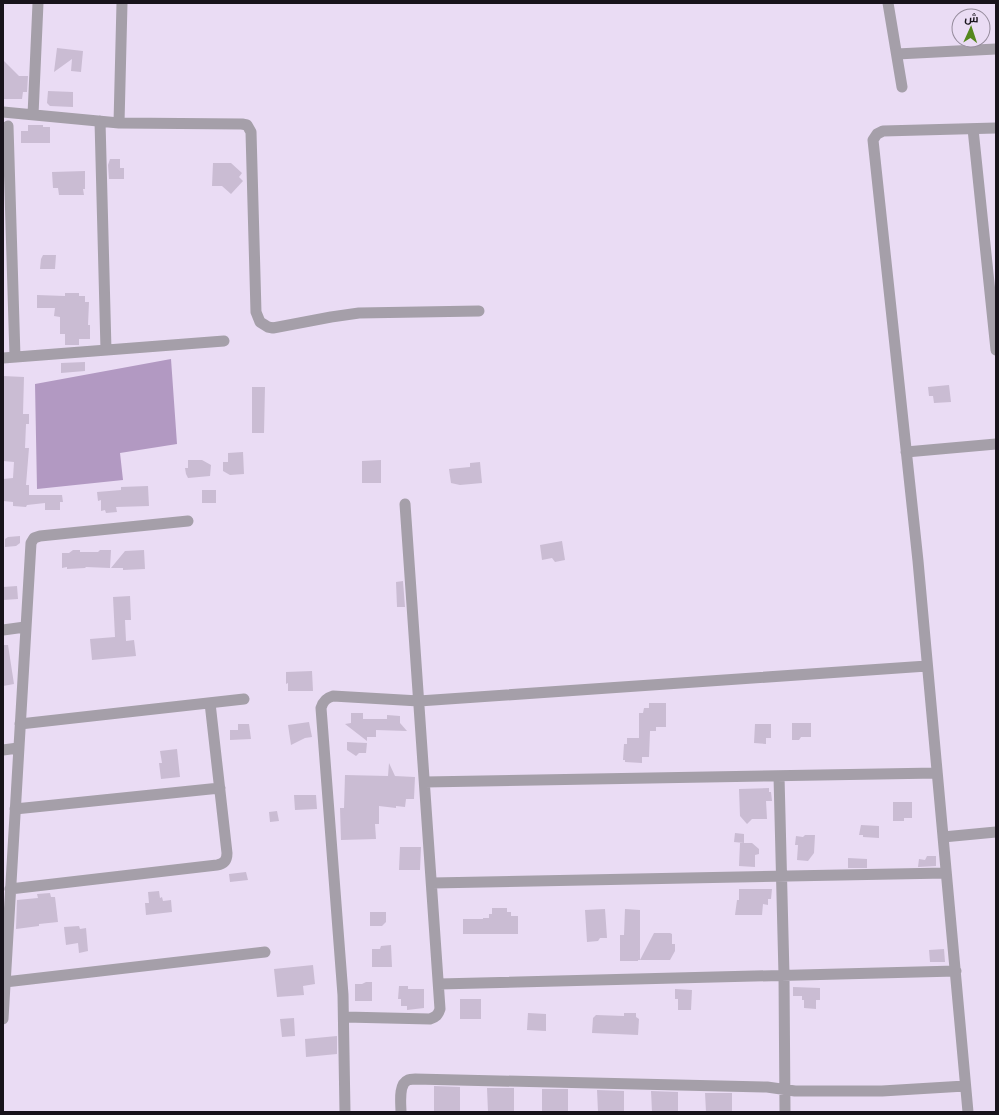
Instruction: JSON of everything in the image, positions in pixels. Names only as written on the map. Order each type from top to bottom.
[{"type":"street","points":[[33,115],[38,3]]},
{"type":"street","points":[[119,123],[122,3]]},
{"type":"street","points":[[888,3],[902,87]]},
{"type":"street","points":[[897,54],[996,49]]},
{"type":"street","points":[[3,112],[119,123],[242,124],[249,128],[251,132],[256,312],[260,322],[268,327],[278,328],[317,319],[359,313],[479,311]]},
{"type":"street","points":[[100,121],[106,350]]},
{"type":"street","points":[[8,126],[6,168],[15,357]]},
{"type":"street","points":[[968,1112],[927,666],[873,140],[877,134],[883,131],[996,128]]},
{"type":"street","points":[[973,129],[996,350]]},
{"type":"street","points":[[3,358],[224,340]]},
{"type":"street","points":[[906,452],[996,444]]},
{"type":"street","points":[[345,1017],[430,1019],[435,1018],[439,1014],[440,1009],[405,504]]},
{"type":"street","points":[[3,1019],[30,546],[34,538],[40,536],[188,521]]},
{"type":"street","points":[[3,630],[25,627]]},
{"type":"street","points":[[345,1112],[345,1017],[322,705],[326,699],[334,696],[418,701],[927,666]]},
{"type":"street","points":[[20,724],[244,699]]},
{"type":"street","points":[[10,889],[221,864],[224,862],[227,856],[210,703]]},
{"type":"street","points":[[3,750],[18,748]]},
{"type":"street","points":[[425,782],[937,773]]},
{"type":"street","points":[[779,776],[784,975],[785,1112]]},
{"type":"street","points":[[15,809],[220,788]]},
{"type":"street","points":[[943,837],[996,832]]},
{"type":"street","points":[[432,883],[946,873]]},
{"type":"street","points":[[5,982],[265,952]]},
{"type":"street","points":[[439,984],[956,971]]},
{"type":"street","points":[[401,1112],[402,1089],[404,1083],[408,1080],[415,1079],[767,1087],[795,1091],[882,1090],[965,1086]]},
{"type":"shaded area","points":[[171,359],[177,444],[120,453],[123,480],[37,489],[35,384]]},
{"type":"building","points":[[57,48],[83,51],[81,72],[71,71],[72,59],[54,72]]},
{"type":"building","points":[[3,60],[19,76],[28,76],[27,92],[23,92],[22,99],[3,99]]},
{"type":"building","points":[[48,91],[73,92],[73,107],[50,106],[47,103]]},
{"type":"building","points":[[28,125],[43,125],[43,127],[50,127],[50,143],[21,143],[21,131],[28,131]]},
{"type":"building","points":[[110,159],[120,159],[120,168],[124,168],[124,179],[109,179],[108,165]]},
{"type":"building","points":[[213,163],[231,163],[242,173],[239,177],[243,181],[231,194],[222,186],[212,186]]},
{"type":"building","points":[[85,171],[85,189],[83,189],[84,195],[59,195],[58,188],[53,188],[52,172]]},
{"type":"building","points":[[43,255],[56,255],[55,269],[40,269]]},
{"type":"building","points":[[65,293],[79,293],[79,296],[85,296],[85,302],[89,302],[88,325],[90,325],[90,339],[79,339],[79,345],[65,345],[65,334],[60,334],[60,317],[54,316],[55,308],[37,308],[37,295],[65,296]]},
{"type":"building","points":[[85,362],[85,371],[61,373],[61,363]]},
{"type":"building","points":[[3,376],[24,377],[23,414],[29,414],[29,424],[26,424],[25,448],[29,448],[26,485],[29,485],[29,495],[62,495],[63,502],[60,502],[60,510],[45,510],[45,503],[27,505],[26,507],[13,506],[13,502],[3,501],[3,479],[13,478],[14,462],[3,461]]},
{"type":"building","points":[[949,385],[951,402],[934,403],[933,396],[929,396],[928,387]]},
{"type":"building","points":[[252,387],[265,387],[264,433],[252,433]]},
{"type":"building","points":[[243,452],[244,474],[230,475],[223,471],[223,462],[228,462],[228,453]]},
{"type":"building","points":[[188,460],[202,460],[211,465],[210,476],[188,478],[185,468],[188,468]]},
{"type":"building","points":[[381,460],[381,483],[362,483],[362,461]]},
{"type":"building","points":[[480,462],[482,483],[460,485],[451,483],[449,469],[470,467],[470,463]]},
{"type":"building","points":[[148,486],[149,506],[116,507],[117,512],[106,513],[105,510],[101,511],[101,500],[98,501],[97,492],[121,490],[121,487]]},
{"type":"building","points":[[202,490],[216,490],[216,503],[202,503]]},
{"type":"building","points":[[20,536],[20,543],[16,546],[5,547],[5,539],[8,537]]},
{"type":"building","points":[[562,541],[565,560],[555,562],[552,558],[542,560],[540,545]]},
{"type":"building","points":[[73,550],[80,550],[80,552],[98,552],[100,550],[111,550],[110,568],[62,568],[62,553],[69,553]]},
{"type":"building","points":[[144,550],[145,569],[123,570],[123,568],[111,568],[125,551]]},
{"type":"building","points":[[403,581],[405,607],[397,607],[396,582]]},
{"type":"building","points":[[17,586],[18,599],[3,600],[3,587]]},
{"type":"building","points":[[130,596],[131,620],[125,620],[126,641],[134,640],[136,656],[92,660],[90,639],[115,637],[113,597]]},
{"type":"building","points":[[3,645],[8,645],[14,684],[3,686]]},
{"type":"building","points":[[312,671],[313,691],[288,691],[288,683],[286,684],[286,672]]},
{"type":"building","points":[[649,703],[666,703],[666,727],[656,727],[656,731],[650,731],[649,757],[642,757],[642,763],[625,762],[625,760],[623,760],[624,744],[627,744],[627,738],[639,738],[639,713],[643,713],[644,708],[649,708]]},
{"type":"building","points":[[351,713],[363,713],[363,719],[387,719],[387,715],[400,716],[400,723],[407,731],[376,730],[376,737],[367,737],[367,741],[345,724],[351,723]]},
{"type":"building","points":[[309,722],[312,737],[305,738],[291,745],[288,725]]},
{"type":"building","points":[[792,723],[811,723],[811,737],[801,737],[799,740],[792,740]]},
{"type":"building","points":[[238,724],[249,724],[251,739],[230,740],[230,730],[238,730]]},
{"type":"building","points":[[755,724],[771,724],[771,738],[766,738],[766,744],[754,743]]},
{"type":"building","points":[[347,742],[367,743],[366,753],[359,753],[356,756],[347,750]]},
{"type":"building","points":[[177,749],[180,777],[161,779],[159,763],[162,763],[160,751]]},
{"type":"building","points":[[389,763],[395,776],[415,777],[414,799],[406,799],[405,807],[396,806],[396,808],[379,806],[379,824],[375,824],[376,839],[341,840],[340,808],[344,808],[345,775],[388,776]]},
{"type":"building","points":[[769,788],[772,801],[766,801],[767,819],[752,819],[747,824],[740,816],[739,789]]},
{"type":"building","points":[[294,795],[316,795],[317,809],[295,810]]},
{"type":"building","points":[[893,802],[912,802],[912,818],[904,818],[904,821],[893,821]]},
{"type":"building","points":[[277,811],[279,821],[270,822],[269,812]]},
{"type":"building","points":[[861,825],[879,826],[879,838],[863,837],[863,835],[859,835]]},
{"type":"building","points":[[735,833],[744,834],[744,843],[734,842]]},
{"type":"building","points":[[805,835],[815,835],[814,853],[808,861],[797,860],[798,845],[795,845],[796,836],[803,837]]},
{"type":"building","points":[[740,843],[752,843],[759,849],[759,854],[755,855],[755,867],[739,866]]},
{"type":"building","points":[[400,847],[421,847],[420,870],[399,870]]},
{"type":"building","points":[[927,856],[936,856],[936,866],[918,867],[919,859],[925,860]]},
{"type":"building","points":[[848,858],[867,859],[867,868],[848,868]]},
{"type":"building","points":[[246,872],[248,880],[230,882],[229,874]]},
{"type":"building","points":[[739,889],[772,889],[771,899],[768,899],[768,905],[763,904],[762,915],[735,915],[737,900],[739,900]]},
{"type":"building","points":[[159,891],[160,898],[162,897],[163,901],[171,900],[172,912],[146,915],[145,903],[149,903],[148,892]]},
{"type":"building","points":[[50,893],[51,897],[55,897],[58,922],[16,929],[17,900],[38,898],[37,894]]},
{"type":"building","points":[[492,908],[507,908],[507,912],[511,912],[511,916],[518,916],[518,934],[463,934],[463,919],[489,918],[489,914],[492,914]]},
{"type":"building","points":[[605,909],[607,938],[600,938],[598,941],[587,942],[585,910]]},
{"type":"building","points":[[625,909],[640,910],[640,960],[638,961],[620,961],[620,935],[624,935]]},
{"type":"building","points":[[370,912],[386,912],[386,922],[382,926],[370,926]]},
{"type":"building","points":[[79,926],[80,929],[86,928],[88,951],[79,953],[78,943],[66,945],[64,927]]},
{"type":"building","points":[[654,933],[672,934],[672,944],[675,944],[675,951],[670,960],[640,960]]},
{"type":"building","points":[[391,945],[392,967],[372,967],[372,949],[380,949],[381,946]]},
{"type":"building","points":[[944,949],[945,962],[930,962],[929,950]]},
{"type":"building","points":[[313,965],[315,984],[303,986],[304,995],[277,997],[274,969]]},
{"type":"building","points":[[372,982],[372,1001],[355,1001],[355,984],[362,984]]},
{"type":"building","points":[[399,986],[408,986],[408,989],[424,989],[424,1008],[407,1010],[407,1006],[401,1006],[401,999],[398,999]]},
{"type":"building","points":[[793,987],[820,988],[820,1000],[816,1000],[816,1009],[804,1008],[804,1000],[802,1000],[802,996],[793,996]]},
{"type":"building","points":[[675,989],[692,990],[691,1010],[678,1010],[678,999],[675,999]]},
{"type":"building","points":[[460,999],[481,999],[481,1019],[460,1019]]},
{"type":"building","points":[[528,1013],[546,1014],[546,1031],[527,1030]]},
{"type":"building","points":[[624,1013],[636,1013],[636,1017],[639,1019],[638,1035],[592,1033],[593,1018],[596,1015],[624,1016]]},
{"type":"building","points":[[294,1018],[295,1036],[282,1037],[280,1019]]},
{"type":"building","points":[[337,1036],[337,1054],[306,1057],[305,1039]]},
{"type":"building","points":[[434,1086],[460,1087],[460,1112],[434,1112]]},
{"type":"building","points":[[487,1088],[514,1088],[514,1112],[488,1112]]},
{"type":"building","points":[[542,1089],[568,1089],[568,1112],[542,1112]]},
{"type":"building","points":[[597,1090],[624,1091],[624,1112],[598,1112]]},
{"type":"building","points":[[651,1091],[678,1092],[678,1112],[652,1112]]},
{"type":"building","points":[[705,1093],[732,1093],[732,1112],[706,1112]]}]
